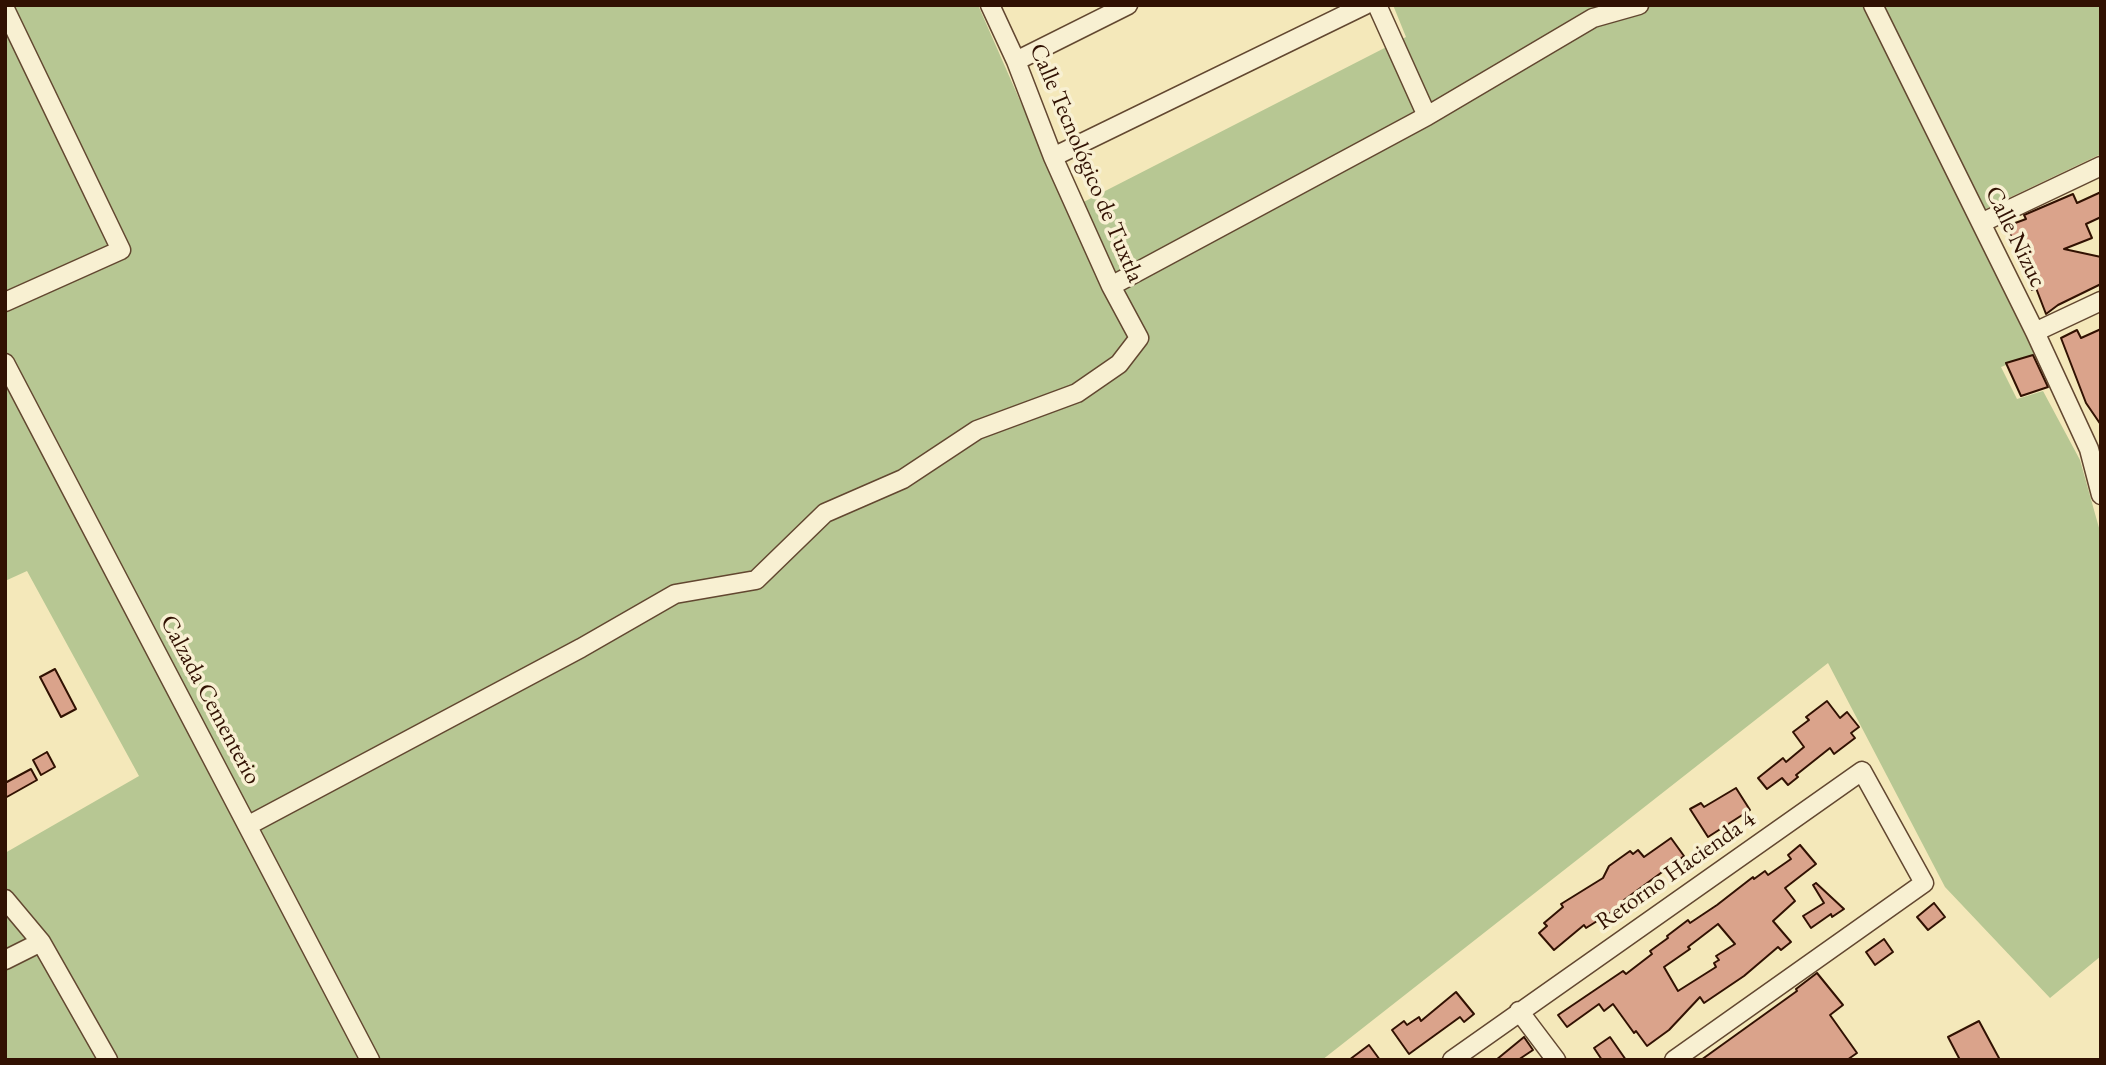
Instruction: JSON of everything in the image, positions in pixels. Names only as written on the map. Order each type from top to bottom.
[{"type":"street","name":"Calle Tecnológico de Tuxtla","points":[[248,825],[676,594],[756,580],[825,513],[903,479],[977,430],[1077,393],[1119,364],[1139,338],[1111,286],[990,5]]},
{"type":"street","points":[[1016,61],[1128,5]]},
{"type":"street","points":[[1054,157],[1365,5]]},
{"type":"street","points":[[1377,5],[1427,116]]},
{"type":"street","points":[[1111,286],[1427,116],[1593,18],[1639,5]]},
{"type":"street","name":"Calle Nizuc","points":[[1873,5],[2095,447],[2101,495]]},
{"type":"street","points":[[5,9],[121,250],[5,302]]},
{"type":"street","points":[[1981,223],[2101,166]]},
{"type":"street","points":[[2035,332],[2101,300]]},
{"type":"street","name":"Calzada Cementerio","points":[[5,363],[370,1060]]},
{"type":"street","name":"Retorno Hacienda 4","points":[[1452,1060],[1862,771],[1924,883],[1674,1060]]},
{"type":"street","points":[[5,899],[41,942],[108,1060]]},
{"type":"street","points":[[5,960],[41,942]]},
{"type":"street","points":[[1519,1011],[1556,1060]]},
{"type":"green space","points":[[5,5],[978,5],[1068,210],[1406,37],[1393,5],[2101,5],[2101,154],[1969,217],[2037,353],[2001,367],[2017,399],[2043,391],[2080,460],[2101,535],[2101,956],[2050,998],[1945,887],[1828,663],[1322,1060],[5,1060],[5,853],[139,776],[27,571],[5,581]]},
{"type":"building","points":[[2101,192],[2101,217],[2086,224],[2092,238],[2064,249],[2101,257],[2101,284],[2058,305],[2046,314],[2036,288],[2032,290],[2007,226],[2026,219],[2024,215],[2073,194],[2077,203]]},
{"type":"building","points":[[2101,329],[2101,425],[2086,403],[2061,338],[2077,330],[2081,338]]},
{"type":"building","points":[[2033,355],[2048,387],[2021,396],[2006,363]]},
{"type":"building","points":[[55,669],[76,709],[61,717],[40,677]]},
{"type":"building","points":[[1827,701],[1840,718],[1847,712],[1859,727],[1851,733],[1855,738],[1834,754],[1830,748],[1796,775],[1798,777],[1788,785],[1782,778],[1767,789],[1758,778],[1783,758],[1786,762],[1804,747],[1793,732],[1809,720],[1806,717]]},
{"type":"building","points":[[47,752],[55,767],[41,775],[33,760]]},
{"type":"building","points":[[31,769],[37,780],[5,798],[5,783]]},
{"type":"building","points":[[1736,788],[1750,810],[1708,837],[1690,809],[1701,803],[1704,807]]},
{"type":"building","points":[[1671,838],[1684,856],[1624,900],[1626,903],[1586,928],[1584,925],[1554,950],[1539,933],[1547,926],[1544,923],[1563,907],[1561,904],[1603,878],[1609,866],[1630,851],[1633,854],[1638,850],[1644,857]]},
{"type":"building","points":[[1800,845],[1816,864],[1785,888],[1795,901],[1773,921],[1791,942],[1781,950],[1778,947],[1744,976],[1704,1003],[1700,997],[1669,1030],[1647,1046],[1613,1004],[1604,1011],[1599,1004],[1567,1027],[1558,1015],[1623,971],[1626,974],[1688,920],[1690,923],[1753,877],[1754,879],[1765,871],[1768,875],[1791,859],[1788,855]],"holes":[[[1718,924],[1735,944],[1716,956],[1719,960],[1714,963],[1716,967],[1678,991],[1664,967],[1690,949],[1688,947]]]},
{"type":"building","points":[[1816,883],[1844,909],[1832,917],[1831,914],[1811,928],[1803,916],[1824,903],[1813,885]]},
{"type":"building","points":[[1934,903],[1945,917],[1928,930],[1917,917]]},
{"type":"building","points":[[1884,939],[1893,952],[1875,965],[1866,952]]},
{"type":"building","points":[[1817,973],[1843,1005],[1830,1015],[1857,1053],[1847,1060],[1701,1060],[1797,991],[1796,989]]},
{"type":"building","points":[[1456,992],[1474,1014],[1464,1022],[1460,1017],[1409,1054],[1392,1030],[1404,1021],[1407,1025],[1419,1017],[1421,1021]]},
{"type":"building","points":[[1979,1021],[2000,1060],[1960,1060],[1948,1037]]},
{"type":"building","points":[[1524,1037],[1533,1050],[1518,1060],[1496,1060]]},
{"type":"building","points":[[1610,1037],[1626,1060],[1602,1060],[1594,1048]]},
{"type":"building","points":[[1369,1045],[1380,1060],[1349,1060]]}]
